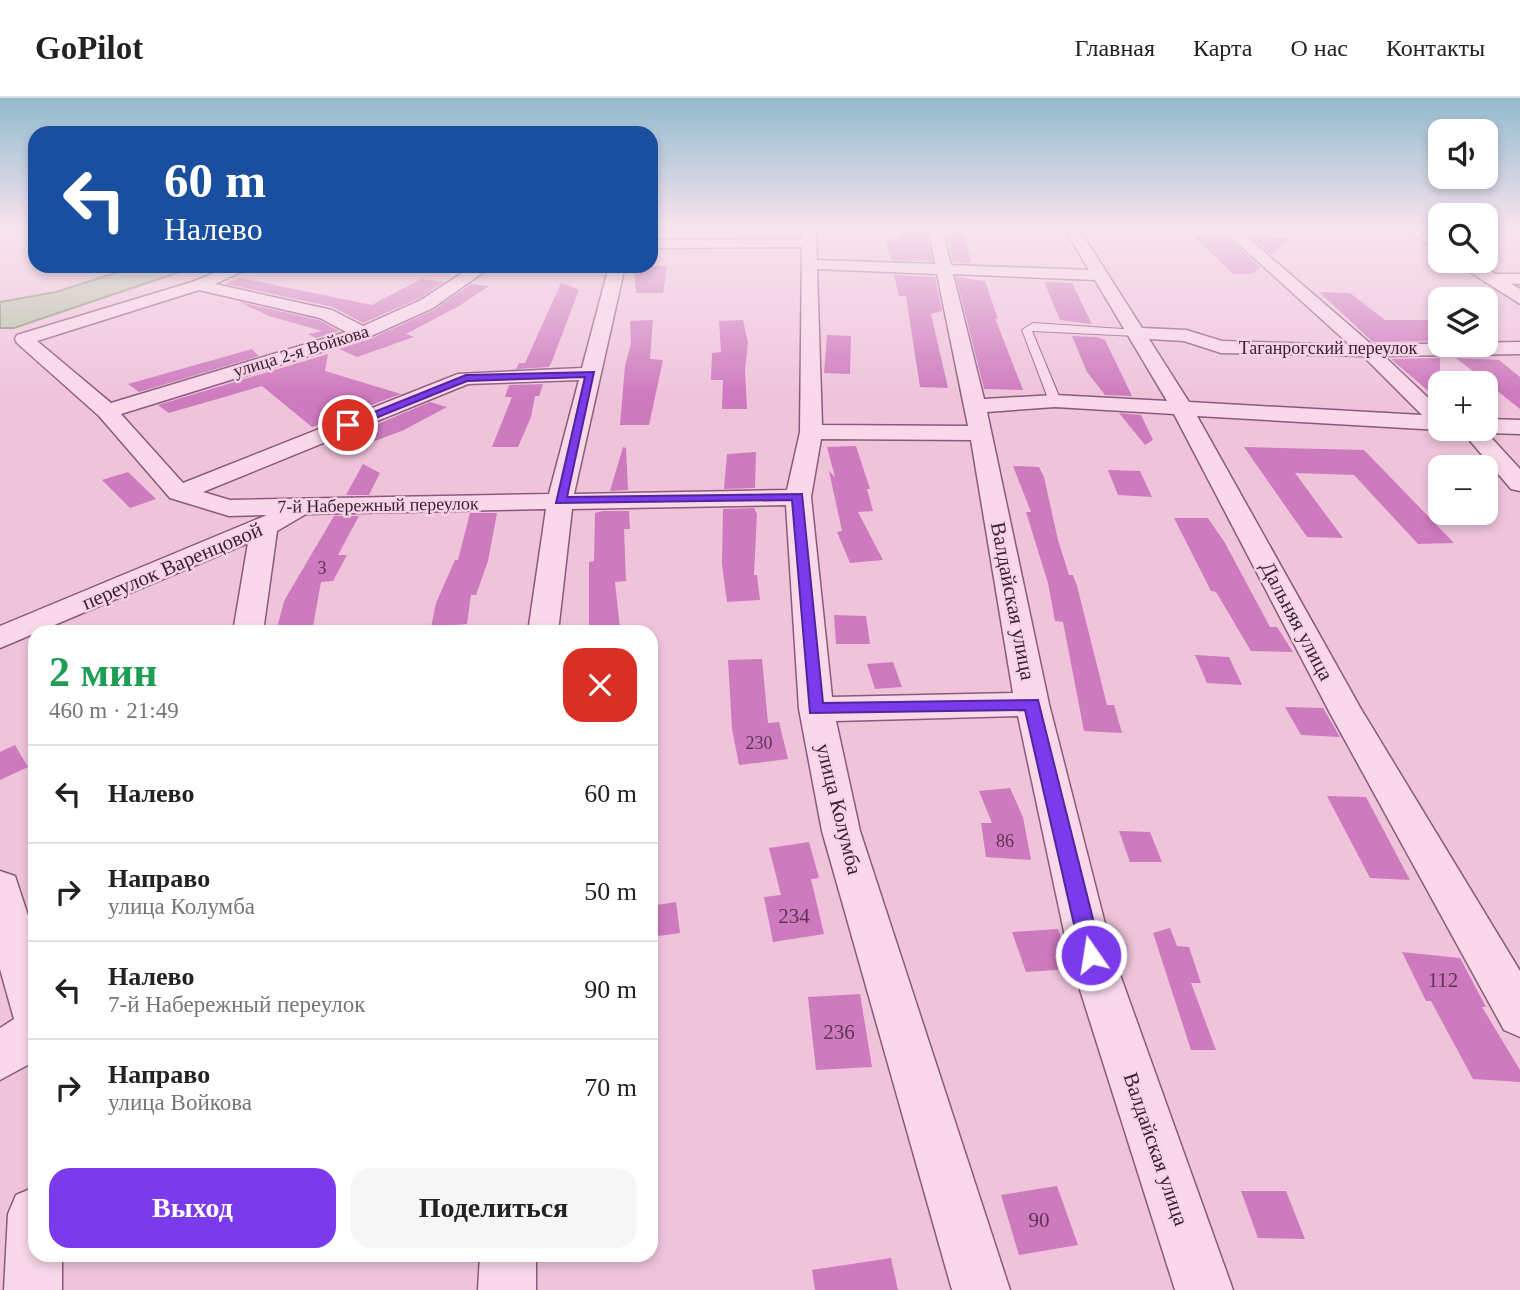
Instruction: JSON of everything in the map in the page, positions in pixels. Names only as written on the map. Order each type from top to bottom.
[{"type":"street","points":[[362,333],[326,314],[198,285],[24,339],[107,411],[179,493],[466,378],[591,374]]},
{"type":"street","name":"улица 2-я Войкова","points":[[107,411],[362,333],[427,304],[456,285]]},
{"type":"street","points":[[543,625],[560,500],[613,285]]},
{"type":"street","name":"улица Колумба","points":[[809,285],[811,432],[798,496],[816,709],[841,831],[981,1290]]},
{"type":"street","name":"Валдайская улица","points":[[946,285],[978,420],[1032,704],[1091,955],[1204,1290]]},
{"type":"street","name":"Дальняя улица","points":[[1104,285],[1181,407],[1347,713],[1520,1014]]},
{"type":"street","points":[[1293,285],[1366,349],[1428,410]]},
{"type":"street","points":[[1500,285],[1520,298]]},
{"type":"street","name":"Таганрогский переулок","points":[[1137,334],[1186,336],[1221,347],[1341,351],[1520,348]]},
{"type":"street","points":[[811,432],[978,420],[1055,401],[1428,421]]},
{"type":"street","points":[[1498,426],[1520,427]]},
{"type":"street","points":[[1482,441],[1520,484]]},
{"type":"street","name":"7-й Набережный переулок","points":[[179,493],[229,508],[798,496]]},
{"type":"street","name":"переулок Варенцовой","points":[[31,625],[264,527],[303,507]]},
{"type":"street","points":[[249,625],[264,527]]},
{"type":"street","name":"переулок Варенцовой","points":[[0,638],[28,626]]},
{"type":"street","points":[[816,709],[1032,704]]},
{"type":"street","points":[[0,889],[28,990]]},
{"type":"street","points":[[0,1056],[28,1038]]},
{"type":"street","points":[[33,1290],[34,1262]]},
{"type":"street","points":[[507,1290],[508,1262]]},
{"type":"lane","points":[[1055,401],[1027,330],[1033,326],[1137,334]]},
{"type":"shaded area","points":[[79,285],[142,285],[14,328],[0,328],[0,302],[56,292]]},
{"type":"building","points":[[229,285],[272,285],[372,305],[410,285],[440,285],[420,298],[363,323],[333,307]]},
{"type":"building","points":[[470,285],[489,286],[459,306],[406,334],[414,337],[357,357],[339,349],[370,339],[434,310]]},
{"type":"building","points":[[560,285],[579,290],[549,367],[516,369],[519,363],[525,363]]},
{"type":"building","points":[[635,285],[664,285],[663,293],[636,293]]},
{"type":"building","points":[[896,285],[937,285],[942,311],[931,314],[948,388],[920,387],[906,296],[899,296]]},
{"type":"building","points":[[958,285],[986,285],[998,319],[995,318],[1023,390],[984,389]]},
{"type":"building","points":[[1045,285],[1073,285],[1092,324],[1060,320]]},
{"type":"building","points":[[1319,292],[1350,293],[1385,320],[1428,320],[1428,341],[1373,342]]},
{"type":"building","points":[[239,302],[319,320],[339,331],[316,338],[308,334],[322,331],[269,316]]},
{"type":"building","points":[[653,320],[650,359],[663,360],[649,425],[620,425],[625,366],[631,343],[630,321]]},
{"type":"building","points":[[743,320],[748,343],[745,370],[747,409],[722,409],[723,380],[711,380],[712,353],[721,352],[719,321]]},
{"type":"building","points":[[827,335],[851,336],[850,374],[824,373]]},
{"type":"building","points":[[1072,336],[1105,340],[1132,396],[1105,395],[1087,372]]},
{"type":"building","points":[[252,349],[259,356],[139,392],[128,384]]},
{"type":"building","points":[[328,354],[325,371],[401,394],[312,427],[262,386],[169,413],[158,405]]},
{"type":"building","points":[[1440,358],[1440,371],[1428,371],[1428,391],[1391,359]]},
{"type":"building","points":[[1456,358],[1499,360],[1520,377],[1520,409],[1498,391],[1498,371],[1472,371]]},
{"type":"building","points":[[543,384],[539,396],[535,396],[531,417],[518,447],[492,447],[512,397],[505,397],[509,385]]},
{"type":"building","points":[[430,402],[447,407],[404,430],[375,441],[361,431]]},
{"type":"building","points":[[1119,413],[1141,415],[1153,440],[1145,445]]},
{"type":"building","points":[[856,446],[870,489],[867,489],[873,511],[858,512],[883,560],[850,563],[837,532],[842,531],[829,471],[835,477],[827,447]]},
{"type":"building","points":[[623,447],[626,448],[628,490],[610,491]]},
{"type":"building","points":[[1244,447],[1364,450],[1428,516],[1428,525],[1437,525],[1454,543],[1418,544],[1354,475],[1295,473],[1343,538],[1307,537]]},
{"type":"building","points":[[756,452],[755,488],[724,489],[727,454]]},
{"type":"building","points":[[363,464],[380,473],[369,495],[346,495]]},
{"type":"building","points":[[1013,466],[1039,467],[1044,477],[1058,540],[1069,575],[1073,575],[1077,586],[1107,705],[1114,705],[1122,733],[1084,731],[1063,622],[1055,621],[1048,583],[1026,512],[1031,512]]},
{"type":"building","points":[[1108,470],[1140,471],[1152,497],[1118,495]]},
{"type":"building","points":[[128,472],[156,499],[130,508],[102,480]]},
{"type":"building","points":[[754,508],[757,514],[754,575],[757,575],[760,600],[727,602],[722,564],[723,509]]},
{"type":"building","points":[[629,511],[630,529],[624,529],[626,581],[615,582],[620,625],[589,625],[589,562],[594,561],[595,513]]},
{"type":"building","points":[[470,513],[497,513],[488,561],[476,595],[471,595],[467,624],[431,625],[436,603],[455,560],[458,560]]},
{"type":"building","points":[[334,516],[359,516],[338,555],[347,555],[333,581],[321,582],[313,625],[278,625],[284,601]]},
{"type":"building","points":[[1174,518],[1208,518],[1225,543],[1270,627],[1277,627],[1293,652],[1251,651],[1216,592],[1211,591]]},
{"type":"building","points":[[834,615],[866,616],[870,644],[836,644]]},
{"type":"building","points":[[1195,655],[1229,657],[1242,685],[1207,683]]},
{"type":"building","points":[[762,659],[768,723],[779,722],[788,759],[739,765],[732,729],[728,660]]},
{"type":"building","points":[[893,662],[902,687],[875,689],[867,664]]},
{"type":"building","points":[[1285,707],[1323,708],[1340,737],[1301,735]]},
{"type":"building","points":[[15,745],[28,767],[0,780],[0,752]]},
{"type":"building","points":[[1010,788],[1023,817],[1031,860],[986,857],[981,823],[992,823],[979,791]]},
{"type":"building","points":[[1327,796],[1366,797],[1410,880],[1370,878]]},
{"type":"building","points":[[1119,831],[1150,832],[1162,862],[1130,862]]},
{"type":"building","points":[[809,842],[819,878],[811,879],[824,934],[773,942],[764,897],[781,895],[769,848]]},
{"type":"building","points":[[676,902],[680,933],[658,936],[658,905]]},
{"type":"building","points":[[1170,928],[1177,946],[1189,947],[1201,983],[1191,983],[1216,1050],[1191,1050],[1153,933]]},
{"type":"building","points":[[1058,929],[1071,969],[1026,972],[1012,932]]},
{"type":"building","points":[[1402,952],[1460,958],[1486,1007],[1482,1007],[1520,1070],[1520,1082],[1473,1079],[1431,1001],[1426,1001]]},
{"type":"building","points":[[860,994],[872,1067],[816,1070],[808,997]]},
{"type":"building","points":[[1057,1186],[1078,1245],[1019,1255],[1001,1195]]},
{"type":"building","points":[[1241,1191],[1286,1191],[1305,1239],[1258,1238]]},
{"type":"building","points":[[891,1258],[898,1290],[815,1290],[812,1270]]},
{"type":"route","points":[[348,425],[466,378],[591,374],[560,500],[798,496],[816,709],[1032,704],[1091,955]]}]
